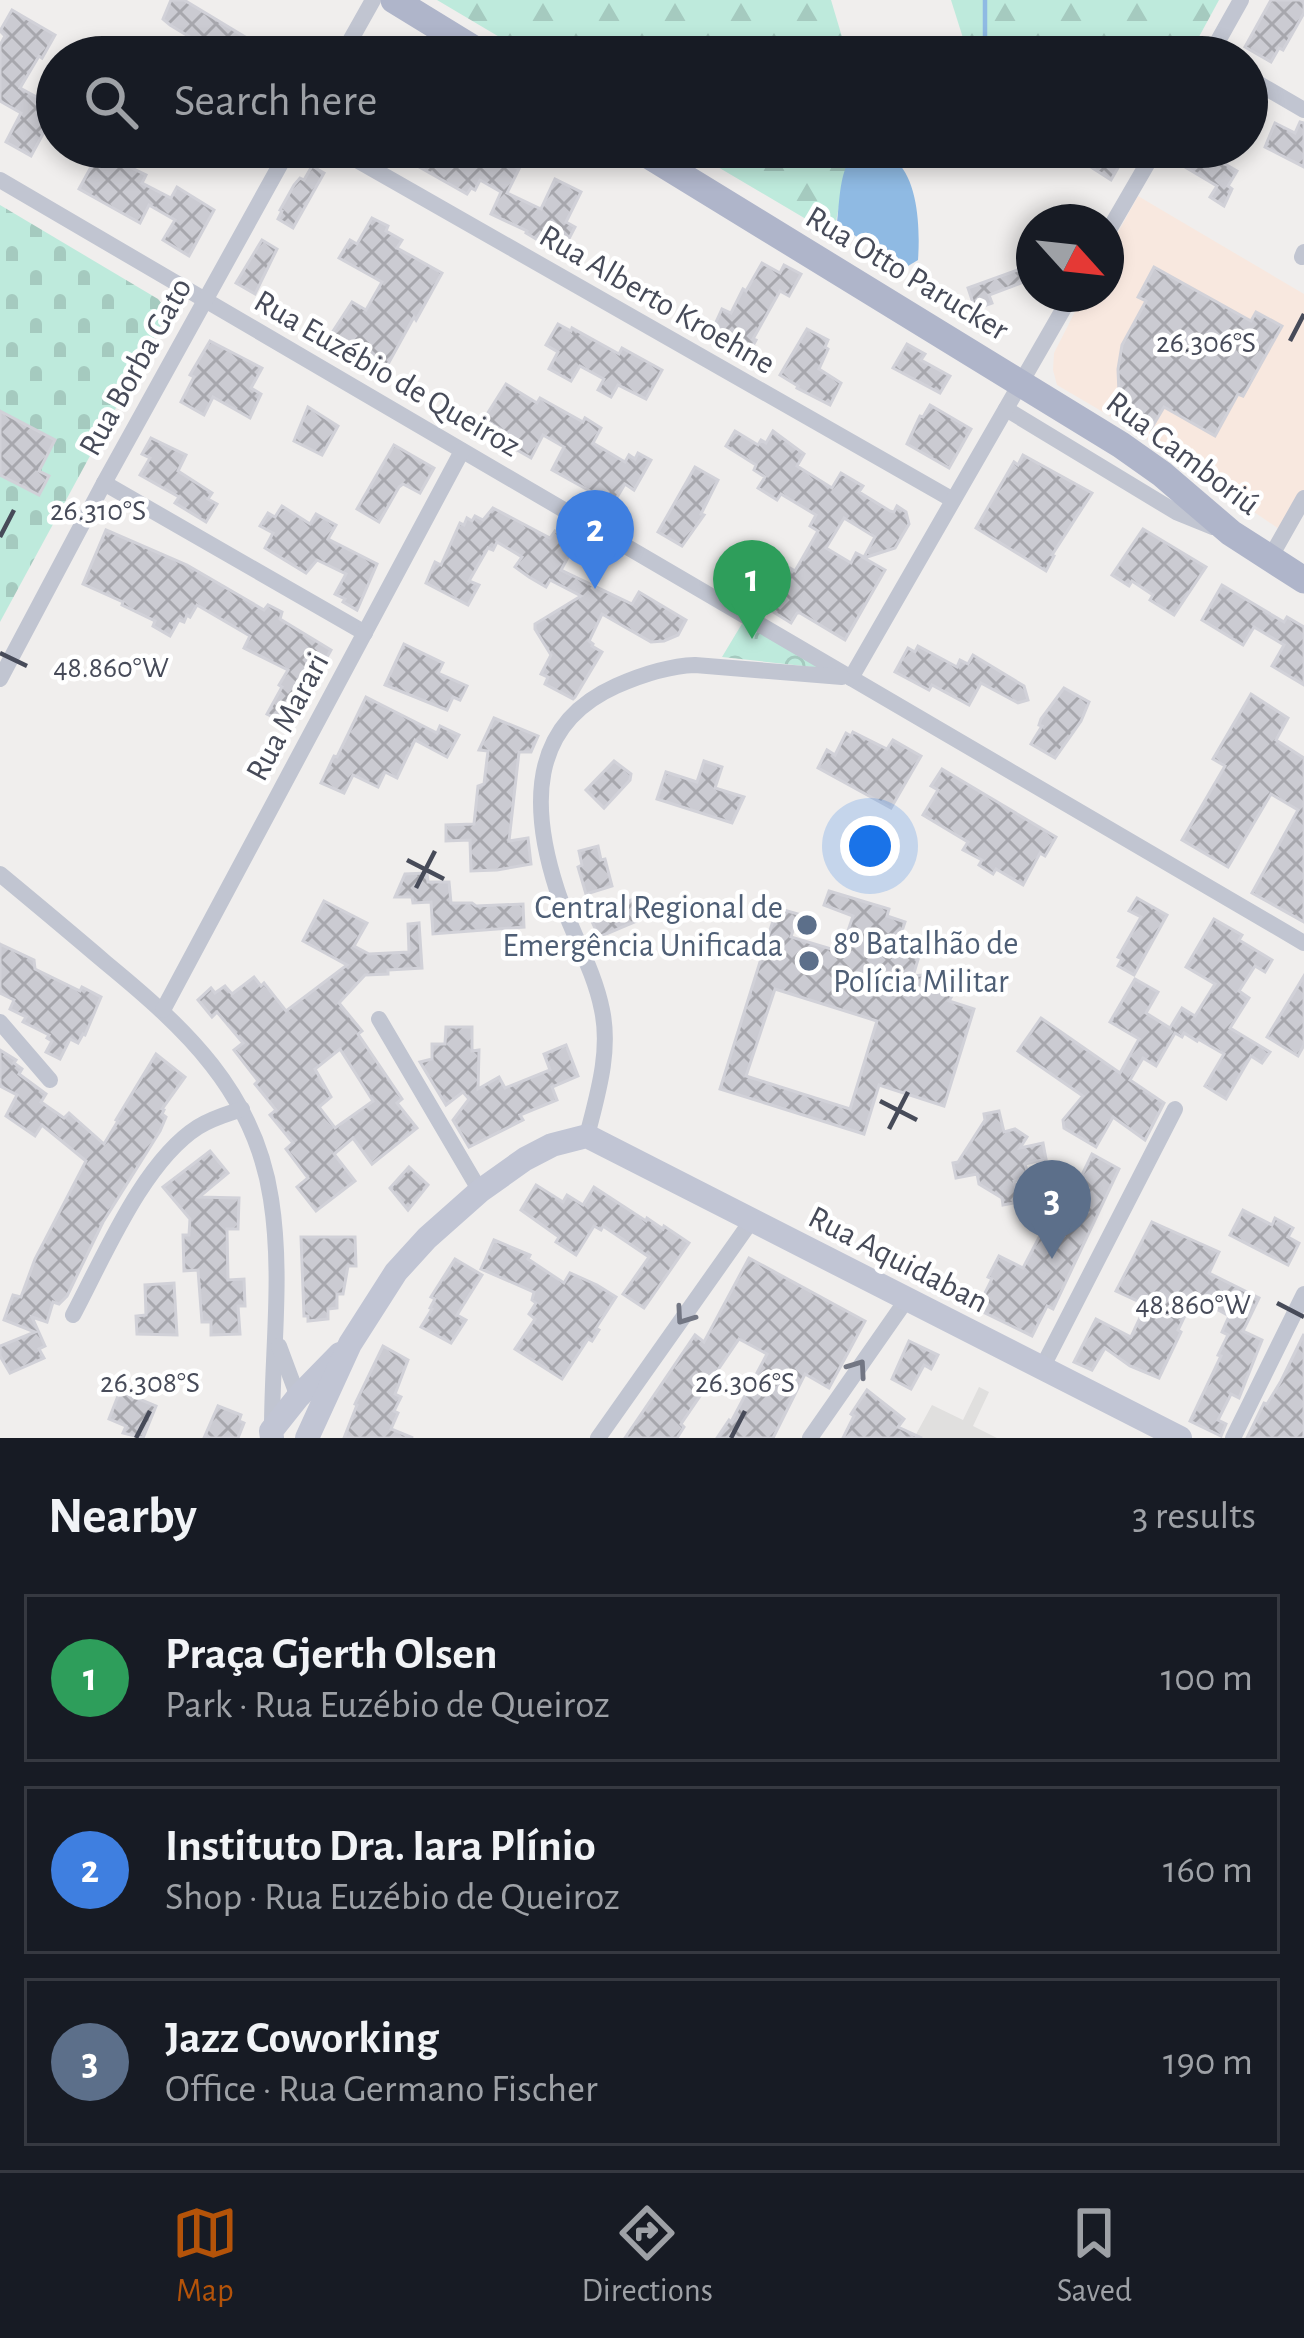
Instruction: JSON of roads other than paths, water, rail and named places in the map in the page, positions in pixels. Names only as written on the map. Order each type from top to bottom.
[{"type":"main road","points":[[394,0],[453,36]]},
{"type":"main road","name":"Rua Otto Parucker","points":[[669,168],[1021,383]]},
{"type":"main road","name":"Rua Camboriú","points":[[1021,383],[1144,460],[1231,533],[1304,580]]},
{"type":"street","points":[[353,36],[374,0]]},
{"type":"street","points":[[1221,36],[1241,0]]},
{"type":"street","points":[[1268,89],[1304,110]]},
{"type":"street","name":"Rua Borba Gato","points":[[0,679],[278,168]]},
{"type":"street","name":"Rua Alberto Kroehne","points":[[371,168],[953,500]]},
{"type":"street","points":[[1124,204],[1145,168]]},
{"type":"street","name":"Rua Euzébio de Queiroz","points":[[0,180],[1304,943]]},
{"type":"street","points":[[309,1435],[350,1344],[396,1272],[436,1228],[525,1159],[552,1145],[587,1136],[604,1054],[603,1012],[558,894],[541,828],[542,783],[564,723],[602,692],[670,667],[851,677],[1062,312]]},
{"type":"street","points":[[1006,409],[1176,512],[1231,533]]},
{"type":"street","name":"Rua Marari","points":[[163,1010],[462,451]]},
{"type":"street","points":[[104,483],[365,633]]},
{"type":"street","points":[[1270,558],[1304,498]]},
{"type":"street","points":[[0,874],[163,1010],[209,1059],[242,1109],[265,1166],[272,1201],[274,1435]]},
{"type":"street","points":[[379,1019],[480,1191]]},
{"type":"street","points":[[0,1022],[50,1080]]},
{"type":"street","points":[[74,1315],[137,1196],[176,1145],[211,1120],[242,1109]]},
{"type":"street","points":[[1042,1368],[1174,1109]]},
{"type":"street","name":"Rua Aquidaban","points":[[587,1136],[1180,1438]]},
{"type":"street","points":[[598,1438],[752,1220]]},
{"type":"street","points":[[1233,1438],[1304,1294]]},
{"type":"street","points":[[810,1438],[907,1299]]},
{"type":"street","points":[[276,1340],[309,1435]]},
{"type":"street","points":[[274,1435],[298,1397],[350,1344]]},
{"type":"water","points":[[846,168],[902,168],[916,208],[918,260],[908,266],[884,256],[837,223]]},
{"type":"waterway","points":[[985,0],[985,36]]},
{"type":"place","name":"Instituto Dra. Iara Plínio","points":[[595,589]]},
{"type":"place","name":"Praça Gjerth Olsen","points":[[752,639]]},
{"type":"place","name":"Central Regional de Emergência Unificada","points":[[807,925]]},
{"type":"place","name":"8º Batalhão de Polícia Militar","points":[[809,961]]},
{"type":"place","name":"Jazz Coworking","points":[[1052,1259]]}]
